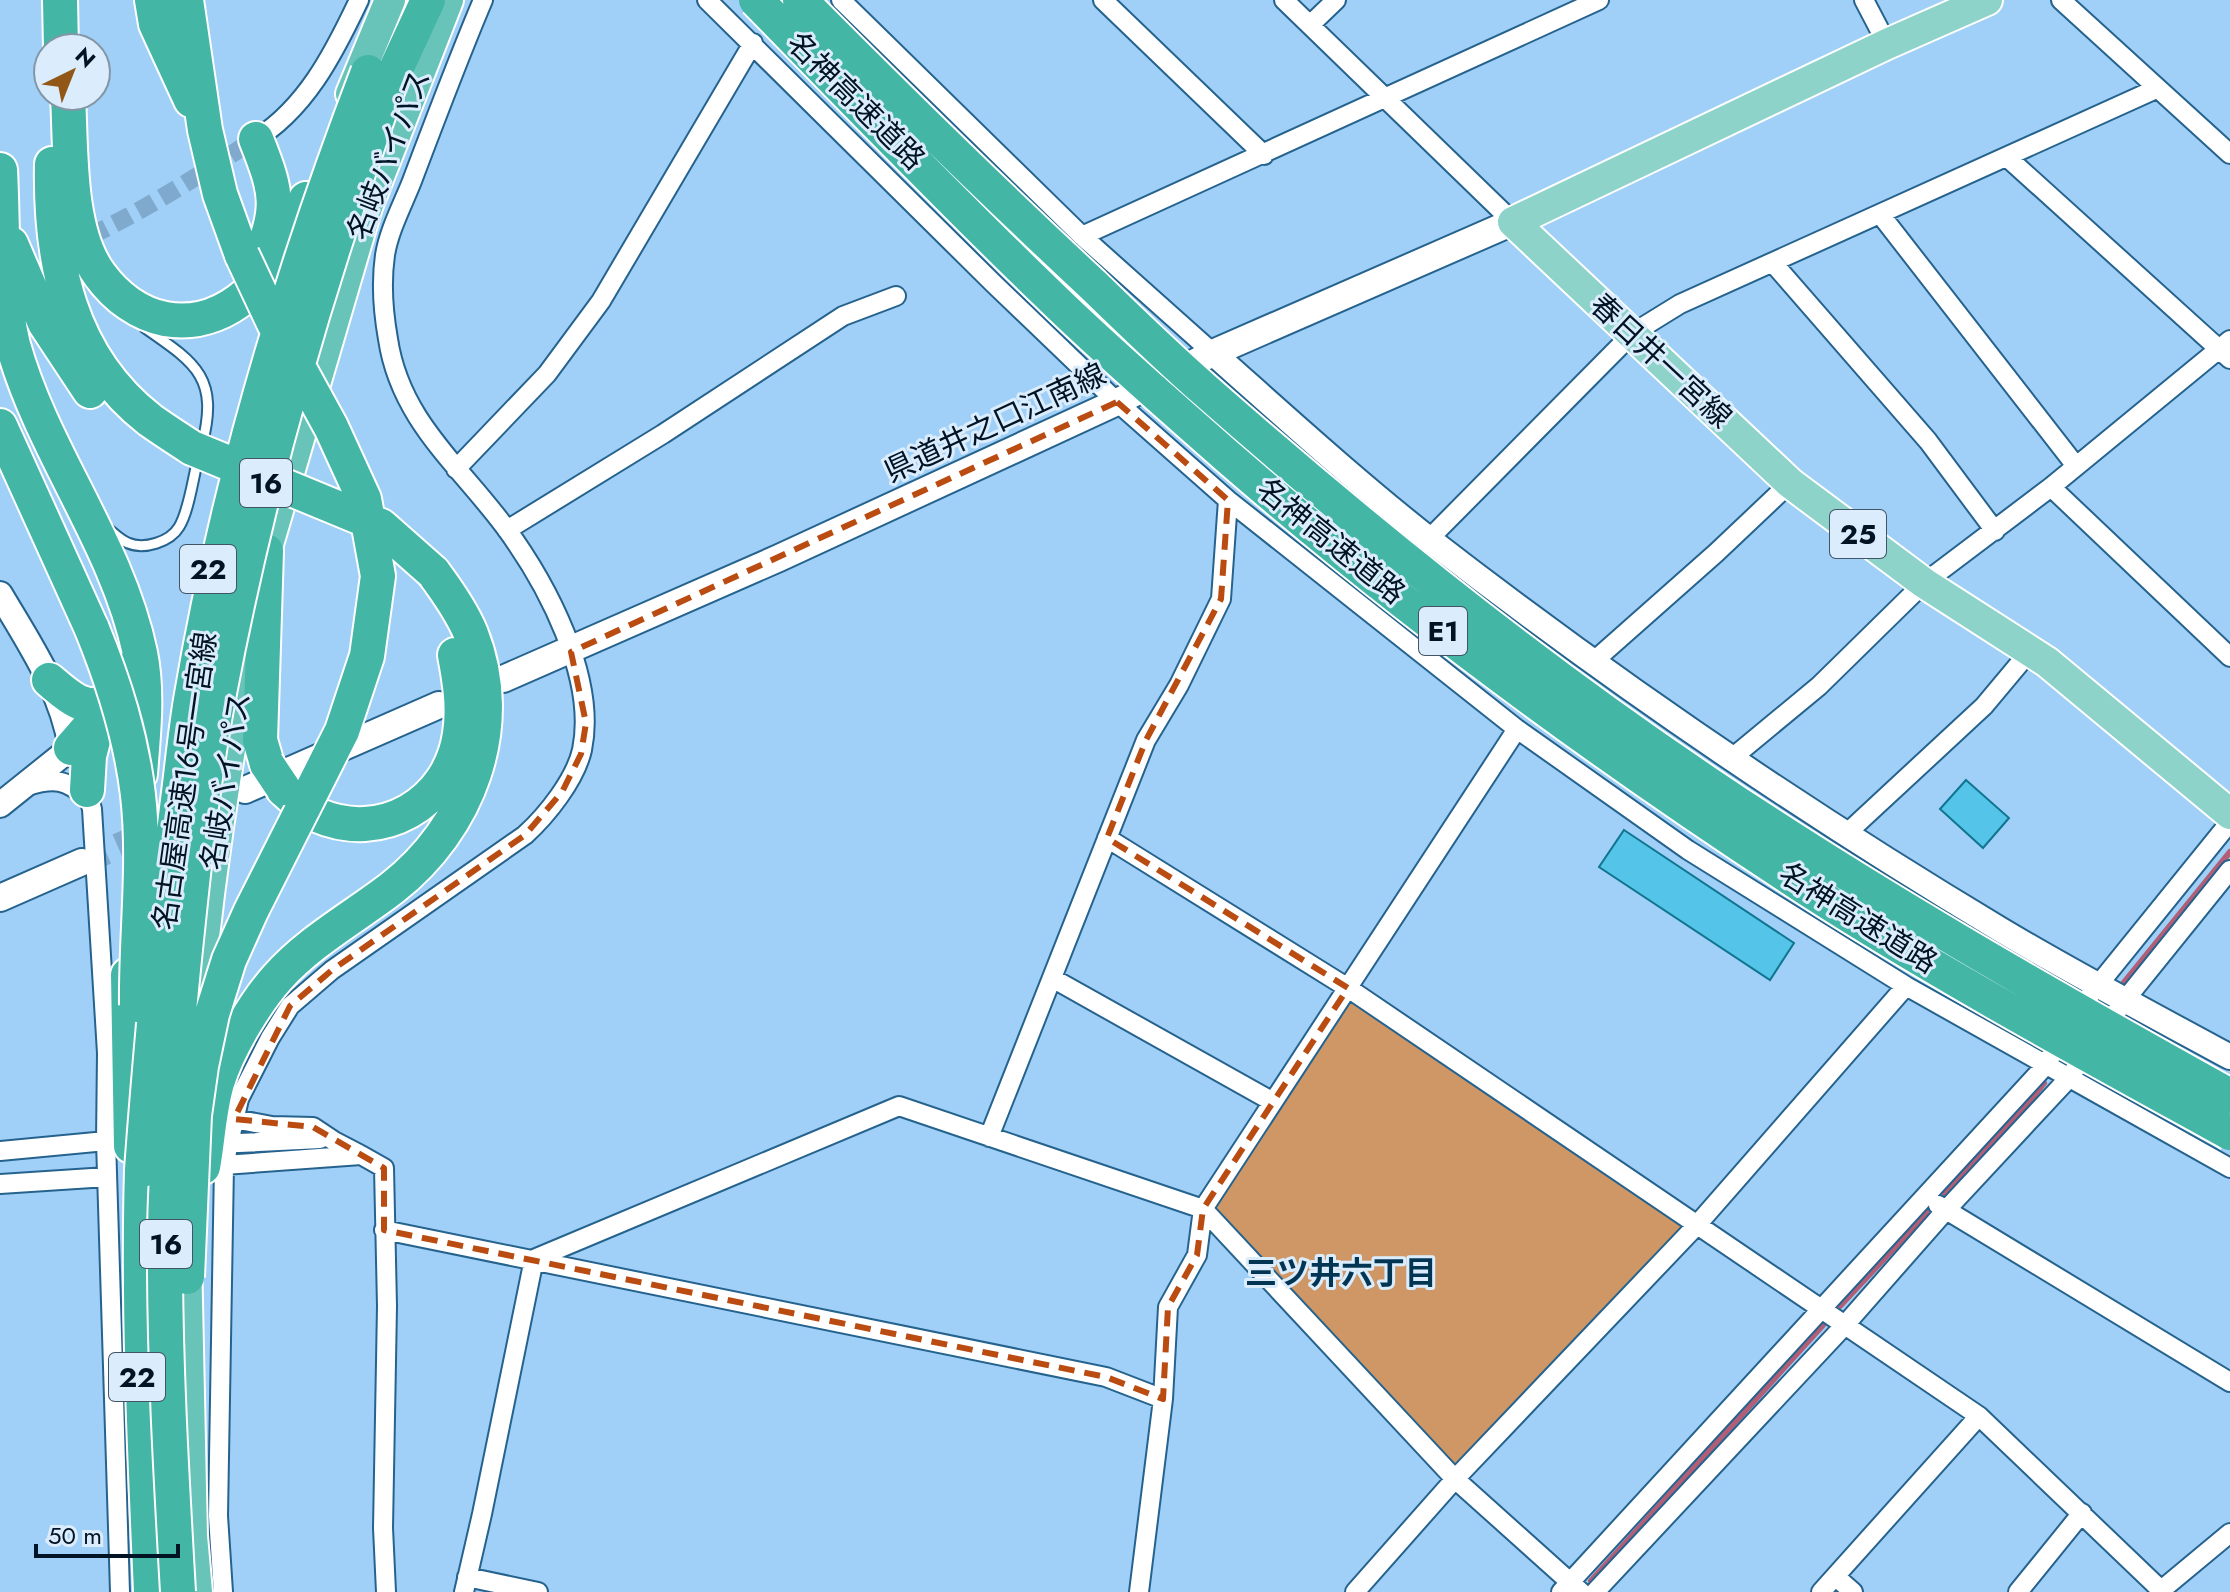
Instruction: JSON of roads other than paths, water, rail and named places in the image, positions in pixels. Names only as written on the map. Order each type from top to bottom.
[{"type":"highway","points":[[60,0],[61,32]]},
{"type":"highway","points":[[152,0],[156,24],[205,130]]},
{"type":"highway","points":[[168,1363],[186,1300],[194,1115],[212,1014],[229,960],[251,911],[342,731],[367,656],[378,576],[364,499],[331,427],[274,323],[242,255],[220,194],[205,130],[186,0]]},
{"type":"highway","name":"名岐バイパス","points":[[145,1592],[127,1170],[172,764],[197,617],[260,359],[320,178],[390,0]]},
{"type":"highway","name":"名古屋高速16号一宮線","points":[[151,1592],[142,1391],[140,1250],[127,1170],[158,982],[189,716],[229,518],[275,348],[322,193],[368,72],[402,0]]},
{"type":"highway","name":"名古屋高速16号一宮線","points":[[178,1592],[165,1229],[173,1064],[217,701],[254,526],[341,219],[391,80],[428,0]]},
{"type":"highway","name":"名岐バイパス","points":[[197,1592],[192,1536],[185,1271],[188,1109],[203,930],[237,704],[266,551],[367,207],[448,0]]},
{"type":"highway","name":"名神高速道路","points":[[756,0],[1049,296],[1230,458],[1420,614],[1548,711],[1688,809],[1833,904],[2012,1013],[2230,1133]]},
{"type":"highway","name":"名神高速道路","points":[[800,0],[957,158],[1202,388],[1437,584],[1568,684],[1705,782],[1839,869],[2031,985],[2230,1096]]},
{"type":"highway","points":[[69,112],[73,196],[83,240],[99,274],[125,301],[152,316],[181,322],[211,316],[238,301],[258,285],[284,252],[297,228],[320,156],[362,65]]},
{"type":"highway","points":[[53,112],[51,205],[59,270],[69,310],[88,348],[116,387],[189,458]]},
{"type":"highway","points":[[238,301],[250,282],[275,217],[271,177],[252,141]]},
{"type":"highway","points":[[0,170],[5,306],[13,345],[55,453],[114,572],[140,654],[144,728],[130,899],[127,1170]]},
{"type":"highway","points":[[3,227],[45,323],[97,400],[125,427],[157,451],[189,458],[335,528],[423,577],[454,601],[471,635],[482,673],[486,704],[483,738],[474,777],[462,806],[434,847],[394,887],[313,944],[277,978],[248,1017],[217,1083],[185,1271]]},
{"type":"highway","points":[[0,426],[92,629],[115,686],[128,734],[138,797],[136,967],[127,1170]]},
{"type":"highway","points":[[266,551],[260,740],[275,776],[314,814],[341,822],[374,824],[398,819],[411,810],[443,778],[460,736],[462,691],[455,652],[423,577]]},
{"type":"highway","points":[[71,748],[120,686],[126,666],[127,609]]},
{"type":"highway","points":[[49,680],[69,697],[87,706],[105,706]]},
{"type":"highway","points":[[88,794],[89,756],[105,706]]},
{"type":"main road","points":[[1513,222],[1887,44],[1987,0]]},
{"type":"main road","name":"県道井之口江南線","points":[[503,679],[571,652],[1117,402],[1213,353],[1513,222]]},
{"type":"main road","name":"春日井一宮線","points":[[1513,222],[1790,483],[1924,583],[2047,662],[2230,814]]},
{"type":"main road","points":[[245,790],[439,705]]},
{"type":"main road","points":[[0,898],[82,862]]},
{"type":"street","points":[[252,141],[285,115],[310,87],[334,54],[359,0]]},
{"type":"street","points":[[223,1592],[218,1516],[224,1165],[239,1099],[290,1006],[332,970],[525,835],[540,822],[562,792],[581,754],[586,723],[571,652],[531,562],[417,420],[388,344],[382,298],[386,252],[483,0]]},
{"type":"street","points":[[707,0],[1117,402],[1228,500],[1517,729],[1688,850],[1906,986],[2230,1168]]},
{"type":"street","points":[[1103,0],[1264,155]]},
{"type":"street","points":[[1284,0],[1513,222]]},
{"type":"street","points":[[1310,25],[1336,0]]},
{"type":"street","points":[[1864,0],[1887,44]]},
{"type":"street","points":[[2061,0],[2230,154]]},
{"type":"street","points":[[849,2],[1082,236],[1429,539],[1594,661],[1846,834],[2001,930],[2230,1057]]},
{"type":"street","points":[[1082,236],[1264,155],[1590,2]]},
{"type":"street","points":[[456,469],[547,374],[601,301],[753,43]]},
{"type":"street","points":[[1429,539],[1633,333],[1680,304],[2156,89]]},
{"type":"street","points":[[1732,758],[1819,686],[1924,583],[2226,349],[2008,158]]},
{"type":"street","points":[[1880,214],[2076,466]]},
{"type":"street","points":[[1773,263],[1928,441],[1995,531]]},
{"type":"street","points":[[507,530],[663,434],[843,316],[896,296]]},
{"type":"street","points":[[1594,661],[1790,483]]},
{"type":"street","points":[[2051,487],[2230,657]]},
{"type":"street","points":[[989,1137],[1146,740],[1179,685],[1221,599],[1228,500]]},
{"type":"street","points":[[0,594],[63,709],[71,748],[88,794],[104,971],[107,1053],[100,1147]]},
{"type":"street","points":[[1846,834],[1984,706],[2030,651]]},
{"type":"street","points":[[1139,1592],[1163,1399],[1168,1307],[1197,1255],[1203,1209],[1517,729]]},
{"type":"street","points":[[0,805],[71,748]]},
{"type":"street","points":[[21,788],[45,780],[62,781],[88,794]]},
{"type":"street","points":[[534,1259],[899,1106],[1203,1209],[1455,1479],[1571,1589],[1820,1310],[2045,1066],[2096,985],[2230,822]]},
{"type":"street","points":[[1107,838],[1348,988],[1979,1416],[2161,1591],[2230,1533]]},
{"type":"street","points":[[1595,1592],[1844,1326],[2068,1079],[2125,1000],[2230,870]]},
{"type":"street","points":[[1052,978],[1273,1102]]},
{"type":"street","points":[[1355,1592],[1455,1479],[1696,1226],[1906,986]]},
{"type":"street","points":[[234,1119],[272,1126],[313,1127],[384,1168],[387,1306],[383,1528],[386,1592]]},
{"type":"street","points":[[239,1143],[315,1138],[334,1141]]},
{"type":"street","points":[[0,1151],[100,1147],[127,1170]]},
{"type":"street","points":[[0,1159],[100,1147]]},
{"type":"street","points":[[224,1165],[361,1155]]},
{"type":"street","points":[[0,1184],[127,1170]]},
{"type":"street","points":[[120,1592],[127,1170]]},
{"type":"street","points":[[1925,1197],[2230,1382]]},
{"type":"street","points":[[384,1230],[1106,1377],[1163,1399]]},
{"type":"street","points":[[534,1259],[465,1585],[538,1592]]},
{"type":"street","points":[[1821,1592],[1979,1416]]},
{"type":"street","points":[[2018,1592],[2082,1513]]},
{"type":"street","points":[[1836,1577],[1853,1592]]},
{"type":"lane","points":[[81,501],[127,543],[149,545],[167,538],[179,528],[182,520],[209,407],[207,392],[195,367],[126,311],[99,274]]},
{"type":"waterway","points":[[2122,985],[2230,852]]},
{"type":"waterway","points":[[1945,1194],[2044,1083]]},
{"type":"waterway","points":[[1840,1306],[1927,1213]]},
{"type":"waterway","points":[[1591,1581],[1823,1325]]},
{"type":"tunnel","points":[[15,266],[106,228],[165,196],[249,143]]},
{"type":"tunnel","points":[[82,862],[155,830]]},
{"type":"district","name":"三ツ井六丁目","points":[[1341,1273]]}]
